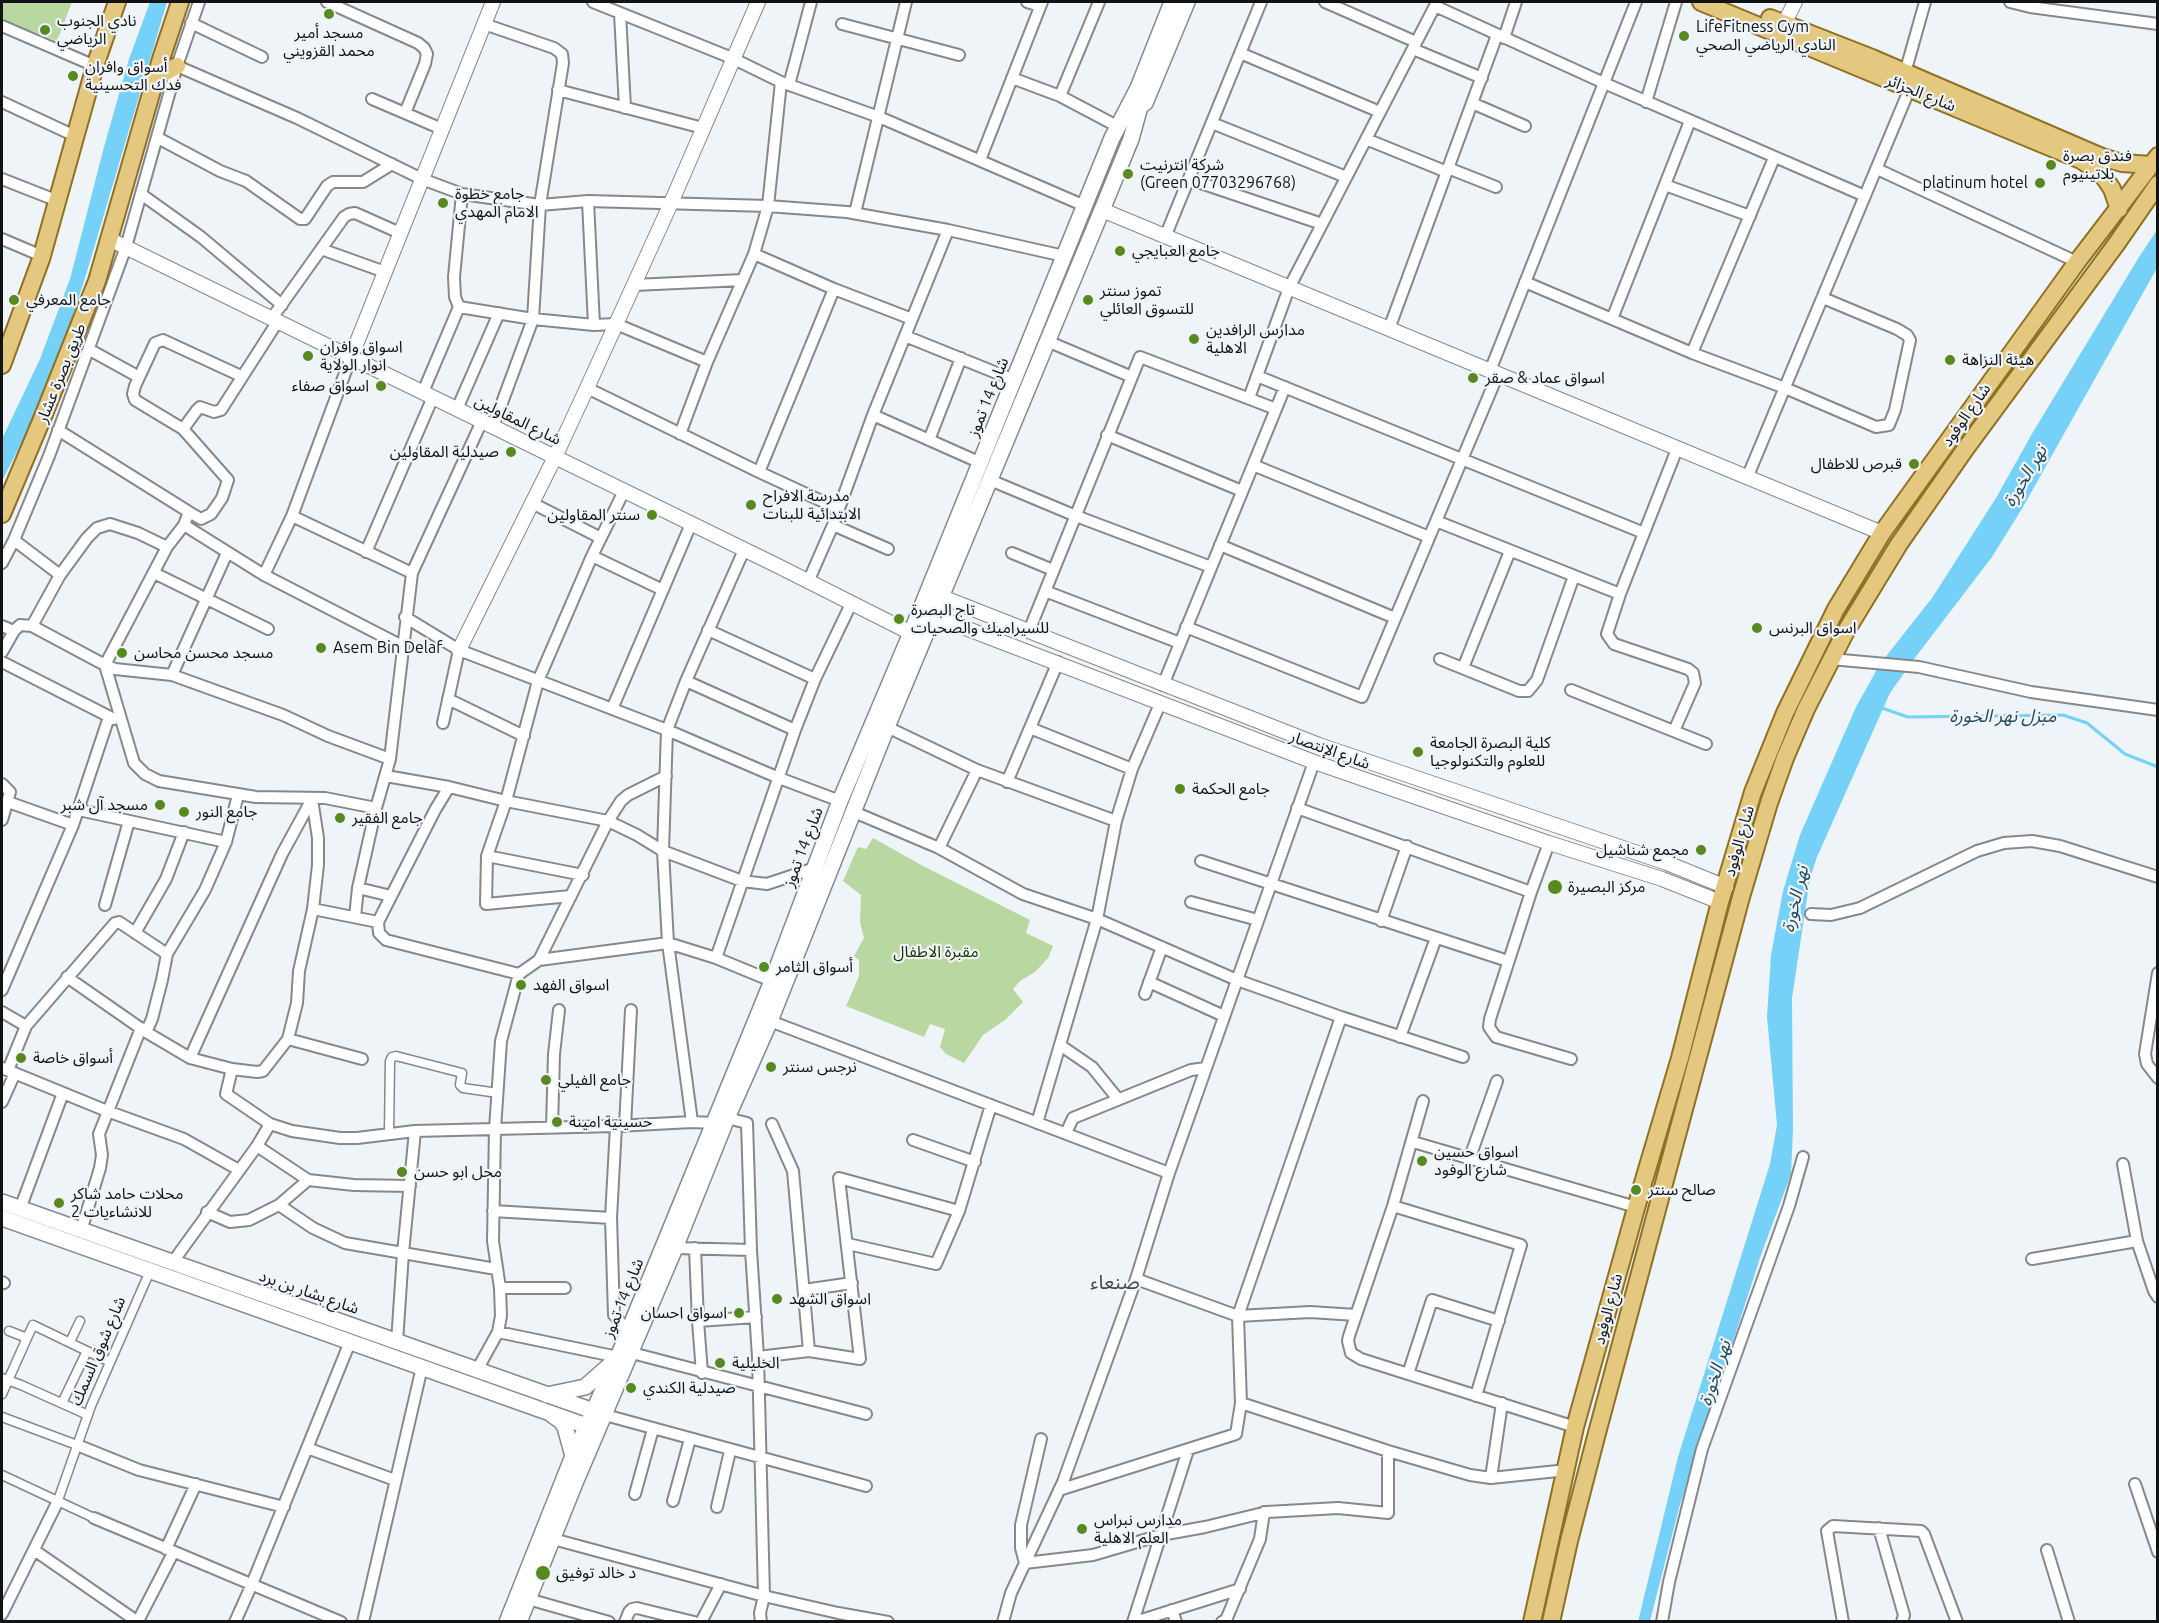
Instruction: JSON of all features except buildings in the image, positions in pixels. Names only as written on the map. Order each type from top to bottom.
[{"type":"main road","points":[[2,365],[8,329],[42,256],[95,66],[117,2]]},
{"type":"main road","name":"طريق بصرة عشار","points":[[2,514],[68,357],[97,281],[155,78],[180,2]]},
{"type":"main road","points":[[1113,132],[1161,2]]},
{"type":"main road","points":[[1141,89],[1172,2]]},
{"type":"main road","points":[[1141,89],[1180,2]]},
{"type":"main road","points":[[1131,139],[1187,2]]},
{"type":"main road","name":"شارع الجزائر","points":[[1701,2],[1869,64]]},
{"type":"main road","name":"شارع الجزائر","points":[[1731,2],[1784,24],[2091,165],[2112,189],[2119,209]]},
{"type":"main road","points":[[155,78],[177,66]]},
{"type":"main road","name":"شارع الجزائر","points":[[1900,78],[2102,157],[2122,163],[2154,161]]},
{"type":"main road","name":"شارع 14 تموز","points":[[519,1622],[553,1539],[592,1428],[675,1248],[840,801],[981,462],[1113,132],[1141,89]]},
{"type":"main road","name":"شارع 14 تموز","points":[[625,1355],[628,1331],[720,1121],[770,1021],[887,728],[1131,139],[1141,89]]},
{"type":"main road","name":"شارع الوفود","points":[[1532,1622],[1575,1427],[1636,1207],[1680,1058],[1753,792],[1785,713],[1827,626],[1882,533],[2077,262],[2154,161]]},
{"type":"main road","name":"شارع الوفود","points":[[1551,1622],[1597,1433],[1766,814],[1785,758],[1806,709],[1845,631],[1899,544],[1966,448],[2117,243],[2157,184]]},
{"type":"main road","name":"شارع بشار بن برد","points":[[2,1202],[599,1413]]},
{"type":"main road","name":"شارع بشار بن برد","points":[[2,1218],[592,1428]]},
{"type":"main road","points":[[547,1395],[585,1387],[625,1355]]},
{"type":"main road","points":[[547,1412],[561,1421],[573,1456]]},
{"type":"main road","name":"شارع 14 تموز","points":[[507,1622],[573,1456],[592,1428]]},
{"type":"street","points":[[2,563],[49,456],[90,350],[126,247],[177,66],[199,2]]},
{"type":"street","points":[[327,2],[423,48],[427,54],[425,64],[405,114]]},
{"type":"street","points":[[264,575],[292,516],[351,357],[492,2]]},
{"type":"street","points":[[593,2],[615,8],[785,83],[879,117],[1085,206]]},
{"type":"street","points":[[443,723],[459,650],[587,388],[671,203],[758,2]]},
{"type":"street","points":[[680,434],[707,362],[754,254],[768,206],[785,83],[811,2]]},
{"type":"street","points":[[855,213],[906,2]]},
{"type":"street","points":[[980,160],[1041,4],[1027,2]]},
{"type":"street","points":[[1060,96],[1099,2]]},
{"type":"street","points":[[1166,237],[1261,2]]},
{"type":"street","points":[[1326,2],[1482,78]]},
{"type":"street","points":[[1389,329],[1472,103],[1516,2]]},
{"type":"street","points":[[1186,627],[1362,697],[1463,458],[1525,282],[1636,2]]},
{"type":"street","points":[[1646,102],[1676,2]]},
{"type":"street","points":[[1784,24],[1795,2]]},
{"type":"street","points":[[1747,477],[1876,169],[1900,78],[1925,2]]},
{"type":"street","points":[[2010,2],[2030,7],[2157,24]]},
{"type":"street","points":[[1249,399],[1288,288],[1436,4],[1604,84],[1865,196]]},
{"type":"street","points":[[615,8],[625,108]]},
{"type":"street","points":[[191,23],[261,57]]},
{"type":"street","points":[[355,917],[358,888],[375,808],[390,759],[412,573],[488,424],[533,319],[540,205],[563,63],[562,54],[554,48],[484,24]]},
{"type":"street","points":[[842,24],[959,55]]},
{"type":"street","points":[[2,26],[95,66]]},
{"type":"street","points":[[1240,53],[1380,112]]},
{"type":"street","points":[[177,66],[297,118],[422,179],[462,194],[540,205],[588,201],[671,203],[768,206],[855,213],[948,230],[1064,256]]},
{"type":"street","points":[[1012,78],[1060,96],[1113,132]]},
{"type":"street","points":[[558,90],[703,128]]},
{"type":"street","points":[[372,99],[442,129]]},
{"type":"street","points":[[2,102],[75,136]]},
{"type":"street","points":[[1472,103],[1525,126]]},
{"type":"street","points":[[1612,319],[1690,121]]},
{"type":"street","points":[[1212,123],[1346,177]]},
{"type":"street","points":[[158,138],[220,171],[246,181],[271,201],[300,219],[305,219],[327,186],[333,182],[363,182],[393,165]]},
{"type":"street","points":[[1366,139],[1496,187]]},
{"type":"street","points":[[1692,353],[1774,158]]},
{"type":"street","points":[[1876,169],[2077,262]]},
{"type":"street","points":[[2,178],[58,201]]},
{"type":"street","points":[[1189,179],[1322,224]]},
{"type":"street","points":[[1665,184],[1750,216]]},
{"type":"street","points":[[141,194],[201,237],[282,305]]},
{"type":"street","points":[[366,552],[428,395],[459,307],[455,297],[454,277],[462,194]]},
{"type":"street","points":[[588,201],[594,325]]},
{"type":"street","points":[[1102,210],[1882,533]]},
{"type":"street","points":[[183,429],[201,407],[214,412],[221,410],[282,305],[344,217],[356,213],[400,233]]},
{"type":"street","points":[[808,582],[833,525],[873,415],[948,230]]},
{"type":"street","points":[[2,239],[42,256]]},
{"type":"street","name":"شارع المقاولين","points":[[109,239],[911,633]]},
{"type":"street","points":[[321,249],[385,272]]},
{"type":"street","points":[[754,254],[834,289],[912,319]]},
{"type":"street","points":[[634,285],[743,280]]},
{"type":"street","points":[[1525,282],[1692,353],[1785,388],[1876,427],[1889,425],[1895,410],[1910,340],[1907,335],[1822,298]]},
{"type":"street","points":[[759,472],[834,289]]},
{"type":"street","points":[[459,307],[533,319],[594,325],[616,324],[707,362]]},
{"type":"street","points":[[457,409],[499,313]]},
{"type":"street","points":[[905,336],[1014,380]]},
{"type":"street","points":[[58,430],[201,519],[211,514],[222,498],[228,480],[183,429],[135,400],[133,394],[155,343],[162,340],[241,376]]},
{"type":"street","points":[[1047,341],[1132,377]]},
{"type":"street","points":[[90,350],[139,377]]},
{"type":"street","points":[[1029,631],[1140,357],[1276,409]]},
{"type":"street","points":[[929,440],[961,358]]},
{"type":"street","points":[[1257,376],[1644,533]]},
{"type":"street","points":[[1163,685],[1285,387]]},
{"type":"street","points":[[587,388],[839,509]]},
{"type":"street","points":[[873,415],[981,462]]},
{"type":"street","points":[[1107,435],[1242,491]]},
{"type":"street","points":[[1674,731],[1694,686],[1695,676],[1688,669],[1611,642],[1607,630],[1677,448]]},
{"type":"street","points":[[1253,465],[1429,537]]},
{"type":"street","points":[[990,480],[1076,516],[1211,567]]},
{"type":"street","points":[[571,896],[486,904],[487,856],[506,801],[538,681],[592,556],[624,491]]},
{"type":"street","points":[[532,503],[601,538]]},
{"type":"street","points":[[189,512],[184,525],[167,547],[105,665],[134,763],[145,774],[159,781],[256,798],[325,798],[375,808]]},
{"type":"street","points":[[292,516],[412,573]]},
{"type":"street","points":[[1436,521],[1620,594]]},
{"type":"street","points":[[32,626],[60,575],[97,528],[110,524],[138,533],[167,547]]},
{"type":"street","points":[[612,709],[691,524]]},
{"type":"street","points":[[184,525],[264,575],[402,645]]},
{"type":"street","points":[[833,525],[888,549]]},
{"type":"street","points":[[14,540],[60,575]]},
{"type":"street","points":[[1220,544],[1395,618]]},
{"type":"street","points":[[692,1122],[669,943],[663,851],[667,730],[686,681],[744,550]]},
{"type":"street","points":[[1463,668],[1510,551]]},
{"type":"street","points":[[172,675],[227,553]]},
{"type":"street","points":[[1012,553],[1053,570]]},
{"type":"street","points":[[592,556],[663,590]]},
{"type":"street","points":[[154,573],[268,629]]},
{"type":"street","points":[[1440,659],[1519,691],[1528,691],[1537,680],[1574,576]]},
{"type":"street","points":[[1045,591],[1180,643]]},
{"type":"street","name":"شارع الإنتصار","points":[[942,597],[1320,745],[1667,863],[1723,895]]},
{"type":"street","points":[[716,958],[795,730],[815,679],[851,604]]},
{"type":"street","name":"شارع الإنتصار","points":[[934,616],[1314,762],[1549,843],[1662,879],[1723,895]]},
{"type":"street","points":[[405,617],[459,650],[667,730],[779,778],[840,801]]},
{"type":"street","points":[[985,635],[992,617]]},
{"type":"street","points":[[2,626],[14,631]]},
{"type":"street","points":[[2,652],[14,631],[21,626],[32,626],[115,669],[172,675],[283,715],[328,736],[390,759]]},
{"type":"street","points":[[708,630],[815,679]]},
{"type":"street","points":[[1831,659],[1919,667],[2031,692],[2157,710]]},
{"type":"street","points":[[2,662],[123,722]]},
{"type":"street","points":[[1007,782],[1058,662]]},
{"type":"street","points":[[686,681],[795,730]]},
{"type":"street","points":[[1571,690],[1706,744]]},
{"type":"street","points":[[448,699],[524,736]]},
{"type":"street","points":[[1037,1123],[1097,919],[1116,821],[1132,768],[1160,704]]},
{"type":"street","points":[[2,990],[79,810],[109,717]]},
{"type":"street","points":[[887,728],[977,770],[1116,821]]},
{"type":"street","points":[[1030,728],[1132,768]]},
{"type":"street","points":[[1003,1622],[1011,1593],[1059,1490],[1137,1279],[1169,1173],[1314,762]]},
{"type":"street","points":[[939,848],[977,770]]},
{"type":"street","points":[[386,776],[608,821],[663,851],[742,881],[767,885],[814,868]]},
{"type":"street","points":[[539,960],[608,821],[621,801],[628,795],[666,776]]},
{"type":"street","points":[[2,784],[10,792],[2,820]]},
{"type":"street","points":[[449,787],[378,922],[379,933],[386,940],[519,974]]},
{"type":"street","points":[[81,1231],[100,1168],[102,1155],[99,1134],[107,1111],[143,1030],[152,1018],[167,954],[205,890],[226,842],[238,795]]},
{"type":"street","points":[[67,977],[143,1030],[190,1058],[232,1069],[263,1071],[288,1039],[297,1003],[299,971],[313,909],[318,866],[318,838],[312,799]]},
{"type":"street","points":[[190,1058],[282,854],[312,799]]},
{"type":"street","points":[[8,802],[73,825]]},
{"type":"street","points":[[1297,808],[1531,892]]},
{"type":"street","points":[[79,810],[226,842]]},
{"type":"street","points":[[854,812],[939,848],[1023,894],[1097,919],[1237,980],[1463,1057]]},
{"type":"street","points":[[105,905],[129,821]]},
{"type":"street","points":[[135,933],[166,879],[184,832]]},
{"type":"street","points":[[1811,914],[1831,915],[1860,908],[1977,851],[2018,842],[2032,841],[2060,846],[2157,877]]},
{"type":"street","points":[[1549,843],[1490,1019],[1491,1031],[1500,1038],[1571,1059]]},
{"type":"street","points":[[1381,921],[1407,846]]},
{"type":"street","points":[[487,856],[583,875]]},
{"type":"street","points":[[1201,861],[1508,961]]},
{"type":"street","points":[[1662,879],[1667,863]]},
{"type":"street","points":[[358,888],[391,896]]},
{"type":"street","points":[[1191,902],[1258,920]]},
{"type":"street","points":[[313,909],[378,922]]},
{"type":"street","points":[[2,1102],[8,1070],[26,1026],[115,923],[119,922],[167,954]]},
{"type":"street","points":[[1400,1037],[1436,938]]},
{"type":"street","points":[[477,1370],[498,1332],[501,1316],[500,1288],[493,1241],[495,1129],[501,1041],[519,974],[539,960],[669,943],[716,958],[772,981]]},
{"type":"street","points":[[1144,994],[1162,947]]},
{"type":"street","points":[[2157,972],[2145,1054],[2147,1064],[2157,1078]]},
{"type":"street","points":[[1149,982],[1224,1016]]},
{"type":"street","points":[[552,1128],[554,1054],[559,1010]]},
{"type":"street","points":[[628,1331],[614,1316],[611,1218],[631,1010]]},
{"type":"street","points":[[2,1012],[26,1026]]},
{"type":"street","points":[[1059,1490],[1236,1434],[1241,1404],[1239,1316],[1341,1017]]},
{"type":"street","points":[[770,1021],[1169,1173]]},
{"type":"street","points":[[288,1039],[362,1059]]},
{"type":"street","points":[[1060,1045],[1092,1067],[1118,1099]]},
{"type":"street","points":[[390,1133],[390,1061],[392,1057],[396,1056],[462,1073],[460,1085],[463,1088],[498,1093]]},
{"type":"street","points":[[1066,1133],[1073,1118],[1191,1070],[1206,1068]]},
{"type":"street","points":[[232,1069],[226,1094],[270,1124],[292,1131],[340,1138],[415,1131],[720,1121],[747,1123],[751,1250],[758,1357],[764,1596],[760,1613],[761,1622]]},
{"type":"street","points":[[8,1070],[107,1111],[184,1139],[239,1170]]},
{"type":"street","points":[[1469,1160],[1497,1081]]},
{"type":"street","points":[[20,1209],[63,1093]]},
{"type":"street","points":[[1423,1101],[1413,1142],[1348,1341],[1351,1353],[1360,1359],[1575,1427]]},
{"type":"street","points":[[848,1244],[936,1264],[959,1211],[992,1105]]},
{"type":"street","points":[[172,1263],[257,1146],[270,1124]]},
{"type":"street","points":[[772,1124],[793,1171],[809,1352]]},
{"type":"street","points":[[397,1342],[415,1131]]},
{"type":"street","points":[[913,1140],[975,1162]]},
{"type":"street","points":[[1413,1142],[1636,1207]]},
{"type":"street","points":[[257,1146],[308,1180],[354,1185],[410,1186]]},
{"type":"street","points":[[1662,1622],[1669,1582],[1702,1449],[1789,1206],[1803,1156]]},
{"type":"street","points":[[2123,1164],[2137,1241],[2157,1297]]},
{"type":"street","points":[[758,1357],[809,1352],[860,1359],[839,1178],[959,1211]]},
{"type":"street","points":[[207,1212],[230,1222],[249,1220],[279,1205],[308,1180]]},
{"type":"street","points":[[279,1205],[303,1222],[345,1243],[496,1269]]},
{"type":"street","points":[[1393,1206],[1521,1245],[1476,1396]]},
{"type":"street","points":[[493,1211],[611,1218]]},
{"type":"street","points":[[2032,1260],[2137,1241]]},
{"type":"street","points":[[675,1248],[751,1250]]},
{"type":"street","points":[[695,1248],[702,1373]]},
{"type":"street","name":"شارع شوق السمك","points":[[57,1503],[87,1415],[150,1270]]},
{"type":"street","points":[[1137,1279],[1239,1316],[1310,1312],[1356,1315]]},
{"type":"street","points":[[804,1290],[852,1283]]},
{"type":"street","points":[[500,1288],[565,1288]]},
{"type":"street","points":[[1408,1374],[1432,1300],[1498,1320]]},
{"type":"street","points":[[698,1322],[756,1317]]},
{"type":"street","points":[[70,1342],[80,1321]]},
{"type":"street","points":[[2,1394],[5,1379],[33,1325],[110,1362]]},
{"type":"street","points":[[9,1331],[27,1338]]},
{"type":"street","points":[[498,1332],[625,1355],[866,1414]]},
{"type":"street","points":[[235,1622],[350,1342]]},
{"type":"street","points":[[62,1403],[87,1351]]},
{"type":"street","points":[[363,1622],[422,1367]]},
{"type":"street","points":[[5,1379],[87,1415]]},
{"type":"street","points":[[1241,1404],[1470,1475],[1491,1478],[1567,1470]]},
{"type":"street","points":[[1491,1478],[1502,1404]]},
{"type":"street","points":[[599,1413],[760,1459],[866,1486]]},
{"type":"street","points":[[2,1417],[138,1470],[284,1507]]},
{"type":"street","points":[[635,1494],[653,1429]]},
{"type":"street","points":[[673,1501],[690,1439]]},
{"type":"street","points":[[1025,1563],[1021,1548],[1021,1526],[1041,1439]]},
{"type":"street","points":[[307,1448],[395,1480]]},
{"type":"street","points":[[717,1507],[730,1450]]},
{"type":"street","points":[[1134,1622],[1188,1450]]},
{"type":"street","points":[[1025,1563],[1093,1556],[1161,1535],[1264,1512],[1338,1508],[1388,1513],[1388,1451]]},
{"type":"street","points":[[2,1475],[57,1503],[341,1622]]},
{"type":"street","points":[[34,1550],[138,1621],[196,1484]]},
{"type":"street","points":[[2134,1484],[2157,1552]]},
{"type":"street","points":[[2,1614],[57,1503]]},
{"type":"street","points":[[1222,1622],[1226,1620],[1260,1539],[1264,1512]]},
{"type":"street","points":[[1843,1622],[1828,1528],[1833,1526],[1918,1530],[1924,1534],[1958,1622]]},
{"type":"street","points":[[1880,1528],[1904,1615],[1902,1622]]},
{"type":"street","points":[[553,1539],[764,1596],[888,1622]]},
{"type":"street","points":[[2048,1550],[2069,1622]]},
{"type":"street","points":[[701,1622],[722,1584]]},
{"type":"street","points":[[1134,1622],[1240,1589]]},
{"type":"street","points":[[528,1599],[609,1622]]},
{"type":"street","points":[[625,1622],[629,1612],[637,1608],[694,1622]]},
{"type":"street","points":[[819,1622],[823,1609]]},
{"type":"street","points":[[1172,1610],[1176,1622]]},
{"type":"green space","name":"نادي الجنوب الرياضي","points":[[2,2],[72,2],[57,41],[2,19]]},
{"type":"green space","name":"مقبرة الاطفال","points":[[873,838],[1030,920],[1026,933],[1053,946],[1048,958],[1035,972],[1020,981],[1013,989],[1023,1002],[1005,1020],[983,1035],[964,1063],[946,1054],[940,1047],[945,1029],[930,1024],[924,1037],[846,1006],[859,976],[859,960],[854,956],[864,938],[860,922],[861,895],[843,881],[858,847],[866,849]]},
{"type":"water","points":[[150,2],[167,2],[86,275],[60,355],[23,440],[2,481],[2,439],[40,359],[70,279],[129,59]]},
{"type":"water","name":"نهر الخورة","points":[[2157,230],[2157,268],[2023,507],[1992,557],[1890,693],[1817,857],[1810,878],[1792,998],[1791,1174],[1761,1255],[1679,1508],[1650,1621],[1638,1622],[1678,1457],[1770,1164],[1777,1125],[1767,1017],[1771,955],[1783,891],[1800,835],[1856,707],[1880,664],[1932,598],[1996,498],[2033,432]]},
{"type":"waterway","name":"مبزل نهر الخورة","points":[[1879,707],[1908,717],[2063,715],[2087,723],[2125,754],[2158,767]]},
{"type":"place","name":"مسجد أمير محمد القزويني","points":[[329,14]]},
{"type":"place","name":"نادي الجنوب الرياضي","points":[[45,30]]},
{"type":"place","name":"LifeFitness Gym النادي الرياضي الصحي","points":[[1684,36]]},
{"type":"place","name":"أسواق وافران فدك التحسينية","points":[[73,76]]},
{"type":"place","name":"فندق بصرة بلاتينيوم","points":[[2051,165]]},
{"type":"place","name":"شركة انترنيت (Green 07703296768)","points":[[1128,174]]},
{"type":"place","name":"platinum hotel","points":[[2040,183]]},
{"type":"place","name":"جامع خطوة الامام المهدي","points":[[443,203]]},
{"type":"place","name":"جامع العبايجي","points":[[1120,251]]},
{"type":"place","name":"جامع المعرفي","points":[[14,300]]},
{"type":"place","name":"تموز سنتر للتسوق العائلي","points":[[1088,300]]},
{"type":"place","name":"مدارس الرافدين اﻻهلية","points":[[1194,339]]},
{"type":"place","name":"اسواق وافران انوار الولاية","points":[[308,356]]},
{"type":"place","name":"هيئة النزاهة","points":[[1950,360]]},
{"type":"place","name":"اسواق عماد & صقر","points":[[1473,378]]},
{"type":"place","name":"اسواق صفاء","points":[[381,386]]},
{"type":"place","name":"صيدلية المقاولين","points":[[511,452]]},
{"type":"place","name":"قبرص للاطفال","points":[[1914,464]]},
{"type":"place","name":"مدرسة اﻻفراح اﻻبتدائية للبنات","points":[[751,505]]},
{"type":"place","name":"سنتر المقاولين","points":[[652,515]]},
{"type":"place","name":"تاج البصرة للسيراميك والصحيات","points":[[899,619]]},
{"type":"place","name":"اسواق البرنس","points":[[1757,628]]},
{"type":"place","name":"Asem Bin Delaf","points":[[321,648]]},
{"type":"place","name":"مسجد محسن محاسن","points":[[122,653]]},
{"type":"place","name":"كلية البصرة الجامعة للعلوم والتكنولوجيا","points":[[1418,752]]},
{"type":"place","name":"جامع الحكمة","points":[[1180,789]]},
{"type":"place","name":"مسجد آل شبر","points":[[160,805]]},
{"type":"place","name":"جامع النور","points":[[184,812]]},
{"type":"place","name":"جامع الفقير","points":[[340,818]]},
{"type":"place","name":"مجمع شناشيل","points":[[1701,850]]},
{"type":"place","name":"مركز البصيرة","points":[[1555,887]]},
{"type":"place","name":"أسواق الثامر","points":[[764,967]]},
{"type":"place","name":"اسواق الفهد","points":[[521,985]]},
{"type":"place","name":"أسواق خاصة","points":[[21,1058]]},
{"type":"place","name":"نرجس سنتر","points":[[771,1067]]},
{"type":"place","name":"جامع الفيلي","points":[[546,1080]]},
{"type":"place","name":"حسينية امينة","points":[[557,1122]]},
{"type":"place","name":"اسواق حسين شارع الوفود","points":[[1422,1161]]},
{"type":"place","name":"محل ابو حسن","points":[[402,1172]]},
{"type":"place","name":"صالح سنتر","points":[[1636,1190]]},
{"type":"place","name":"محلات حامد شاكر للانشاءيات 2","points":[[59,1203]]},
{"type":"place","name":"اسواق الشهد","points":[[777,1299]]},
{"type":"place","name":"اسواق احسان","points":[[739,1313]]},
{"type":"place","name":"الخليلية","points":[[720,1363]]},
{"type":"place","name":"صيدلية الكندي","points":[[631,1388]]},
{"type":"place","name":"مدارس نبراس العلم الاهلية","points":[[1082,1529]]},
{"type":"place","name":"د خالد توفيق","points":[[543,1573]]},
{"type":"district","name":"صنعاء","points":[[1115,1282]]}]
